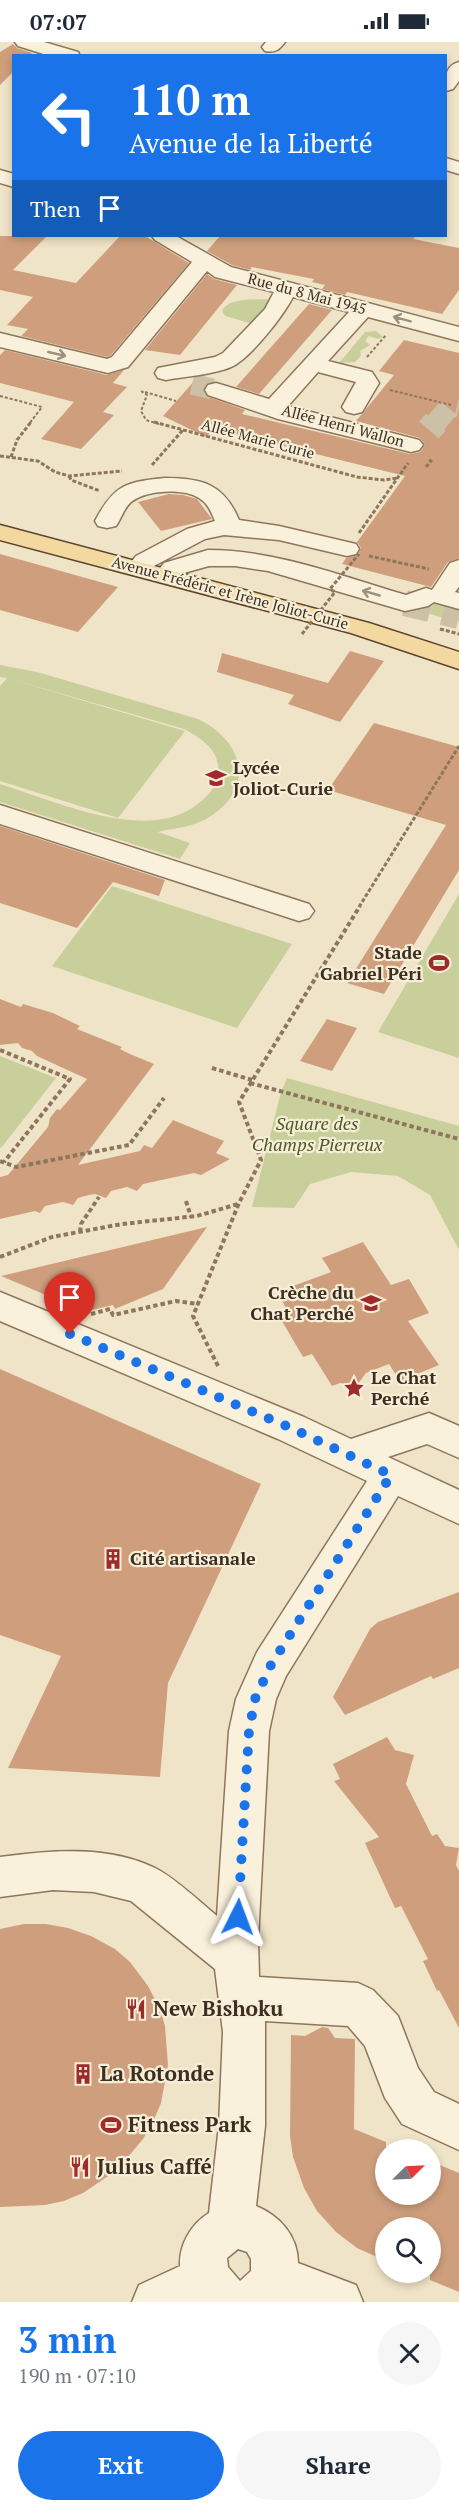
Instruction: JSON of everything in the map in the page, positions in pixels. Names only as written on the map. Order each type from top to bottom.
[{"type":"main road","name":"Avenue Frédéric et Irène Joliot-Curie","points":[[0,522],[459,645]]},
{"type":"main road","name":"Avenue Frédéric et Irène Joliot-Curie","points":[[0,531],[360,628],[459,661]]},
{"type":"street","points":[[24,42],[64,54]]},
{"type":"street","points":[[447,84],[459,68]]},
{"type":"street","name":"Rue du 8 Mai 1945","points":[[164,237],[223,272],[459,334]]},
{"type":"street","points":[[0,340],[108,366],[120,362],[204,261]]},
{"type":"street","points":[[166,373],[221,363],[231,358],[274,312],[287,289]]},
{"type":"street","name":"Allée Henri Wallon","points":[[274,408],[363,309]]},
{"type":"street","points":[[127,355],[174,378],[192,384]]},
{"type":"street","points":[[313,364],[364,377],[369,382],[354,407]]},
{"type":"street","name":"Allée Henri Wallon","points":[[216,390],[410,452]]},
{"type":"street","points":[[107,521],[120,498],[130,492],[150,487],[177,485],[194,487],[208,493],[220,506],[230,529]]},
{"type":"street","points":[[145,561],[210,529],[299,536],[353,551]]},
{"type":"street","points":[[173,568],[208,558],[235,558],[272,564],[405,603],[420,601],[426,596]]},
{"type":"street","points":[[457,572],[441,596],[459,601]]},
{"type":"street","points":[[0,814],[299,910]]},
{"type":"street","points":[[0,1306],[291,1428],[459,1508]]},
{"type":"street","points":[[347,1456],[429,1428],[459,1443]]},
{"type":"street","points":[[231,2226],[242,2126],[245,2032],[239,1979],[249,1731],[255,1699],[271,1665],[391,1475]]},
{"type":"street","points":[[0,1878],[53,1870],[94,1872],[142,1883],[239,1979],[358,2005],[382,2032],[401,2082],[418,2108],[459,2127]]},
{"type":"street","points":[[156,2302],[218,2291],[203,2264],[205,2252],[214,2236],[231,2226],[253,2228],[269,2242],[276,2264],[261,2290],[339,2302]]},
{"type":"path","points":[[363,362],[389,332],[382,329]]},
{"type":"path","points":[[389,390],[452,405]]},
{"type":"path","name":"Allée Marie Curie","points":[[176,401],[141,391],[147,395],[141,411],[146,420],[357,477],[384,480],[398,478]]},
{"type":"path","points":[[0,396],[42,407],[17,440],[11,458]]},
{"type":"path","points":[[150,468],[183,430]]},
{"type":"path","points":[[302,634],[335,591],[330,589],[398,478],[410,452]]},
{"type":"path","points":[[0,456],[42,461],[55,472],[69,476],[127,471]]},
{"type":"path","points":[[426,467],[431,461]]},
{"type":"path","points":[[69,476],[71,480],[120,498]]},
{"type":"path","points":[[353,551],[457,572]]},
{"type":"path","points":[[193,1316],[239,1203],[261,1160],[239,1102],[459,746]]},
{"type":"path","points":[[0,1050],[70,1079],[2,1161],[16,1167],[129,1145],[164,1098]]},
{"type":"path","points":[[212,1068],[251,1082],[459,1139]]},
{"type":"path","points":[[80,1232],[81,1224],[99,1197]]},
{"type":"path","points":[[186,1201],[191,1217]]},
{"type":"path","points":[[0,1257],[52,1237],[122,1224],[191,1217],[239,1203]]},
{"type":"path","points":[[70,1334],[84,1316],[110,1309],[113,1315],[176,1301],[198,1304]]},
{"type":"green space","points":[[271,299],[256,325],[225,316],[222,311],[230,303],[236,301]]},
{"type":"green space","points":[[376,331],[383,337],[378,339],[369,336],[365,341],[370,345],[360,351],[361,356],[355,362],[339,363],[365,332]]},
{"type":"green space","points":[[440,596],[459,601],[459,622],[426,613]]},
{"type":"green space","points":[[0,665],[37,672],[198,719],[213,728],[234,751],[239,778],[235,791],[225,804],[205,820],[185,827],[158,832],[190,843],[180,859],[0,802],[0,784],[101,816],[128,820],[154,820],[178,815],[203,800],[216,782],[218,765],[208,746],[184,729],[0,677]]},
{"type":"green space","points":[[7,678],[185,731],[118,818],[0,781],[0,686]]},
{"type":"green space","points":[[112,886],[292,944],[237,1028],[52,966]]},
{"type":"green space","name":"Stade Gabriel Péri","points":[[459,894],[459,1058],[378,1032]]},
{"type":"green space","points":[[0,1056],[56,1078],[1,1148],[0,1147]]},
{"type":"green space","name":"Square des Champs Pierreux","points":[[287,1078],[459,1126],[459,1250],[430,1195],[398,1176],[351,1172],[310,1184],[294,1208],[252,1207],[281,1092]]},
{"type":"building","points":[[13,44],[17,48],[32,53],[12,54],[12,73],[0,85],[0,52]]},
{"type":"building","points":[[0,236],[46,237],[13,270],[76,283],[119,237],[147,237],[189,263],[107,357],[21,336],[28,329],[7,325],[33,297],[0,290]]},
{"type":"building","points":[[219,237],[415,237],[413,239],[459,248],[459,290],[442,314],[347,292],[345,295],[322,289],[325,285],[312,282],[314,279],[252,267],[250,270],[232,265],[207,251]]},
{"type":"building","points":[[207,274],[214,279],[237,285],[180,355],[145,350]]},
{"type":"building","points":[[309,304],[332,310],[259,394],[236,387]]},
{"type":"building","points":[[404,340],[459,353],[459,558],[448,562],[431,587],[342,564],[346,558],[358,555],[361,548],[357,542],[405,476],[214,429],[206,437],[163,416],[197,378],[213,381],[207,383],[203,389],[206,396],[245,410],[242,414],[410,454],[420,452],[425,445],[420,438],[356,421],[394,375],[379,371]]},
{"type":"building","points":[[5,350],[107,375],[124,370],[113,383],[127,387],[103,412],[114,415],[81,449],[41,439],[74,402],[0,383],[0,355]]},
{"type":"building","points":[[169,494],[197,499],[212,519],[161,531],[138,502]]},
{"type":"building","points":[[0,554],[118,587],[78,632],[0,610]]},
{"type":"building","points":[[350,651],[384,661],[340,722],[288,704],[294,695],[217,672],[222,653],[328,683]]},
{"type":"building","points":[[374,723],[459,747],[459,870],[384,994],[347,983],[446,825],[328,790]]},
{"type":"building","points":[[0,826],[165,880],[159,896],[113,882],[77,928],[0,903]]},
{"type":"building","points":[[0,999],[21,1007],[23,1004],[53,1013],[80,1026],[77,1029],[122,1047],[120,1049],[154,1064],[78,1165],[140,1151],[144,1145],[152,1148],[173,1120],[224,1141],[216,1153],[230,1159],[201,1175],[194,1173],[143,1184],[137,1191],[127,1187],[111,1191],[106,1198],[95,1194],[89,1195],[78,1198],[73,1205],[63,1202],[45,1206],[40,1213],[35,1211],[0,1219],[0,1177],[8,1175],[48,1127],[50,1118],[57,1109],[60,1110],[87,1079],[37,1056],[32,1051],[22,1048],[18,1043],[0,1045]]},
{"type":"building","points":[[327,1019],[357,1028],[332,1071],[300,1061]]},
{"type":"building","points":[[207,1227],[163,1289],[115,1309],[113,1305],[92,1310],[79,1309],[1,1276]]},
{"type":"building","points":[[363,1242],[391,1285],[409,1279],[429,1313],[408,1321],[439,1365],[400,1381],[389,1364],[366,1373],[354,1389],[340,1383],[332,1386],[312,1354],[303,1357],[279,1316],[289,1313],[277,1292],[331,1272],[322,1258]]},
{"type":"building","name":"Cité artisanale","points":[[0,1369],[261,1484],[168,1683],[160,1777],[8,1768],[61,1656],[0,1635]]},
{"type":"building","points":[[459,1592],[459,1668],[433,1679],[431,1676],[345,1715],[333,1697],[370,1629],[378,1622]]},
{"type":"building","points":[[387,1737],[395,1750],[414,1755],[406,1784],[432,1836],[437,1834],[445,1846],[459,1848],[456,1865],[459,1871],[459,2028],[439,1990],[437,1991],[423,1961],[428,1959],[401,1906],[395,1908],[365,1843],[379,1837],[334,1781],[340,1779],[333,1764]]},
{"type":"building","name":"La Rotonde","points":[[24,1924],[46,1924],[68,1928],[91,1936],[115,1949],[130,1962],[148,1986],[160,2009],[165,2026],[168,2065],[161,2103],[153,2122],[143,2139],[117,2170],[83,2193],[64,2201],[45,2205],[0,2207],[0,1929]]},
{"type":"building","points":[[322,2027],[328,2028],[335,2038],[355,2039],[354,2129],[379,2139],[375,2139],[375,2205],[441,2205],[441,2166],[459,2173],[459,2292],[437,2283],[441,2283],[441,2217],[375,2217],[375,2256],[357,2248],[336,2232],[317,2211],[304,2188],[293,2157],[290,2136],[291,2035],[305,2036]]},
{"type":"tunnel","points":[[192,384],[216,390]]},
{"type":"tunnel","points":[[435,424],[451,405],[459,407]]},
{"type":"tunnel","points":[[429,430],[436,422]]},
{"type":"tunnel","points":[[405,603],[459,616]]},
{"type":"place","name":"Lycée Joliot-Curie","points":[[216,778]]},
{"type":"place","name":"Stade Gabriel Péri","points":[[439,963]]},
{"type":"place","name":"Crèche du Chat Perché","points":[[371,1303]]},
{"type":"place","name":"Le Chat Perché","points":[[354,1388]]},
{"type":"place","name":"Cité artisanale","points":[[113,1559]]},
{"type":"place","name":"New Bishoku","points":[[136,2009]]},
{"type":"place","name":"La Rotonde","points":[[83,2074]]},
{"type":"place","name":"Fitness Park","points":[[111,2125]]},
{"type":"place","name":"Julius Caffé","points":[[80,2167]]},
{"type":"route","points":[[70,1334],[291,1428],[391,1475],[271,1665],[255,1699],[249,1731],[238,1917]]}]
